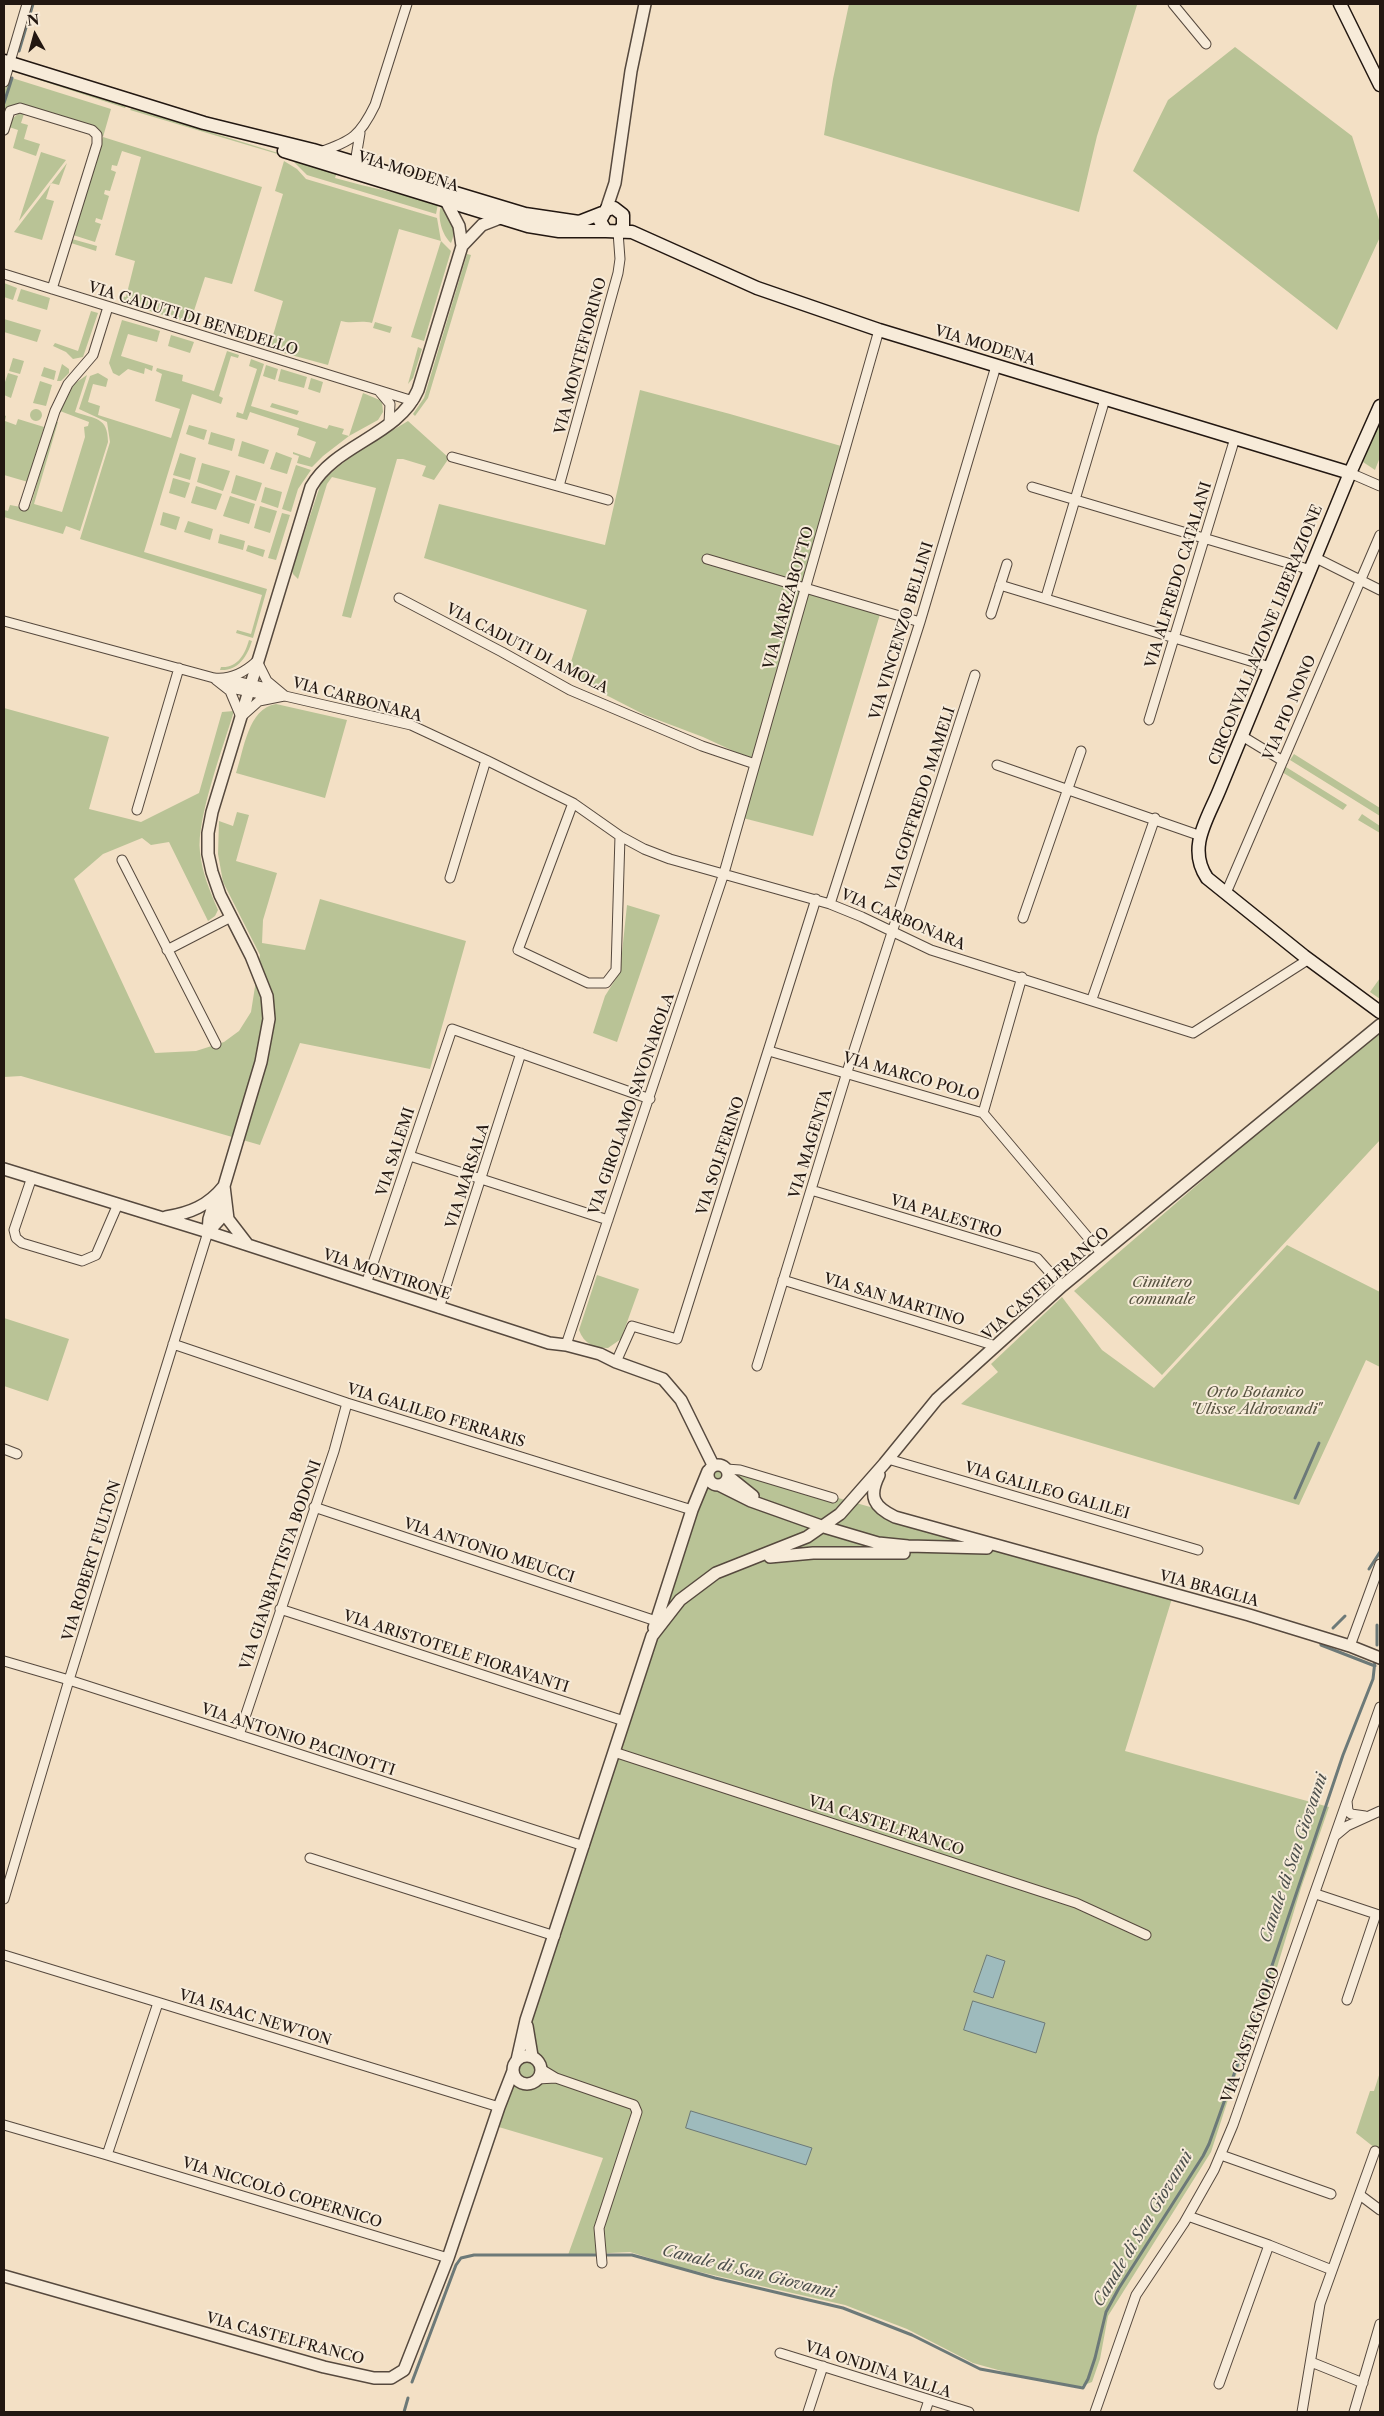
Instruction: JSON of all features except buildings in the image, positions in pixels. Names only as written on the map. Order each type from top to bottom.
[{"type":"main road","points":[[1340,4],[1380,85]]},
{"type":"main road","name":"VIA MODENA","points":[[7,62],[204,123],[327,165],[446,201],[474,204],[544,218],[576,221]]},
{"type":"main road","name":"VIA MODENA","points":[[204,123],[356,163],[474,204],[500,218],[528,226],[552,230],[632,232],[756,288],[879,330],[1350,473]]},
{"type":"main road","points":[[576,221],[614,208],[672,249]]},
{"type":"main road","points":[[604,211],[600,221],[612,232],[623,226],[623,215]]},
{"type":"main road","name":"CIRCONVALLAZIONE LIBERAZIONE","points":[[1226,893],[1207,878],[1200,866],[1197,854],[1200,836],[1350,473],[1380,406]]},
{"type":"main road","points":[[1226,893],[1380,1012]]},
{"type":"street","points":[[4,82],[7,62],[27,4]]},
{"type":"street","points":[[356,163],[360,133],[375,106],[407,4]]},
{"type":"street","points":[[604,211],[615,183],[631,71],[645,4]]},
{"type":"street","points":[[1173,4],[1206,44]]},
{"type":"street","points":[[4,130],[10,111],[20,108],[92,130],[97,135],[97,144],[52,289]]},
{"type":"street","points":[[320,152],[341,144],[360,133]]},
{"type":"street","points":[[615,183],[623,215]]},
{"type":"street","points":[[576,221],[597,210],[610,197]]},
{"type":"street","points":[[446,201],[466,233]]},
{"type":"street","points":[[208,1232],[212,1208],[222,1193],[261,1062],[269,1019],[267,996],[212,872],[208,854],[208,833],[212,812],[304,503],[318,474],[334,460],[389,423],[415,397],[474,204]]},
{"type":"street","points":[[466,233],[500,218]]},
{"type":"street","name":"VIA MONTEFIORINO","points":[[560,486],[618,273],[620,259],[612,232]]},
{"type":"street","name":"VIA CADUTI DI BENEDELLO","points":[[4,274],[108,308],[375,388],[415,397]]},
{"type":"street","points":[[24,506],[54,411],[68,384],[93,355],[108,308]]},
{"type":"street","name":"VIA MARZABOTTO","points":[[724,873],[879,330]]},
{"type":"street","name":"VIA VINCENZO BELLINI","points":[[830,904],[920,622],[996,366]]},
{"type":"street","points":[[375,388],[389,401],[391,409],[389,423]]},
{"type":"street","points":[[1046,597],[1105,399]]},
{"type":"street","name":"VIA ALFREDO CATALANI","points":[[1149,720],[1235,438]]},
{"type":"street","points":[[452,457],[608,500]]},
{"type":"street","points":[[1350,473],[1380,486]]},
{"type":"street","points":[[1032,487],[1204,540],[1311,570]]},
{"type":"street","name":"VIA PIO NONO","points":[[1226,893],[1380,535]]},
{"type":"street","points":[[1371,556],[1380,559]]},
{"type":"street","points":[[1316,558],[1380,590]]},
{"type":"street","points":[[707,559],[920,622]]},
{"type":"street","points":[[991,614],[1007,564]]},
{"type":"street","points":[[1000,585],[1046,597],[1270,667]]},
{"type":"street","name":"VIA CADUTI DI AMOLA","points":[[399,598],[570,690],[702,746],[755,764]]},
{"type":"street","points":[[4,621],[179,668],[138,810]]},
{"type":"street","points":[[241,717],[226,683],[257,661]]},
{"type":"street","name":"VIA CARBONARA","points":[[257,661],[275,693]]},
{"type":"street","name":"VIA CARBONARA","points":[[179,668],[249,689],[275,693],[411,726],[573,803],[620,836],[644,849],[670,859],[816,899],[931,950],[1092,999],[1193,1033],[1309,959]]},
{"type":"street","name":"VIA GOFFREDO MAMELI","points":[[893,932],[975,674]]},
{"type":"street","points":[[241,717],[259,702],[275,693]]},
{"type":"street","points":[[1242,736],[1283,761]]},
{"type":"street","points":[[1023,918],[1081,751]]},
{"type":"street","points":[[450,878],[486,760]]},
{"type":"street","points":[[997,764],[1155,818],[1200,836]]},
{"type":"street","points":[[573,803],[518,950],[588,984],[606,983],[616,970],[620,836]]},
{"type":"street","points":[[1092,999],[1155,818]]},
{"type":"street","points":[[122,860],[216,1044]]},
{"type":"street","name":"VIA GIROLAMO SAVONAROLA","points":[[566,1345],[650,1099],[724,873]]},
{"type":"street","name":"VIA SOLFERINO","points":[[616,1362],[632,1326],[677,1339],[816,899]]},
{"type":"street","points":[[167,950],[231,917]]},
{"type":"street","name":"VIA MAGENTA","points":[[757,1366],[847,1072],[893,932]]},
{"type":"street","points":[[983,1113],[1022,978]]},
{"type":"street","name":"VIA CASTELFRANCO","points":[[652,1636],[680,1600],[716,1573],[786,1546],[824,1527],[840,1514],[937,1400],[1062,1286],[1380,1025]]},
{"type":"street","name":"VIA SALEMI","points":[[366,1284],[452,1029],[521,1053]]},
{"type":"street","name":"VIA MARCO POLO","points":[[769,1051],[847,1072],[983,1113],[1102,1254]]},
{"type":"street","points":[[521,1053],[650,1099]]},
{"type":"street","name":"VIA MARSALA","points":[[439,1308],[521,1053]]},
{"type":"street","points":[[410,1156],[481,1181],[608,1220]]},
{"type":"street","name":"VIA MONTIRONE","points":[[4,1168],[162,1217],[549,1343],[566,1345],[600,1354],[616,1362],[663,1379],[674,1390],[711,1469]]},
{"type":"street","points":[[32,1177],[14,1230],[16,1238],[22,1243],[82,1261],[91,1259],[96,1255],[118,1204]]},
{"type":"street","name":"VIA PALESTRO","points":[[811,1190],[1037,1258],[1062,1286]]},
{"type":"street","points":[[162,1217],[191,1212],[222,1193]]},
{"type":"street","points":[[222,1193],[228,1219],[248,1245]]},
{"type":"street","name":"VIA ROBERT FULTON","points":[[4,1899],[69,1680],[208,1232]]},
{"type":"street","name":"VIA SAN MARTINO","points":[[783,1280],[996,1346]]},
{"type":"street","name":"VIA GALILEO FERRARIS","points":[[174,1344],[347,1403],[692,1510]]},
{"type":"street","name":"VIA GIANBATTISTA BODONI","points":[[239,1735],[334,1451],[347,1403]]},
{"type":"street","points":[[4,1449],[17,1454]]},
{"type":"street","name":"VIA GALILEO GALILEI","points":[[886,1462],[1198,1550]]},
{"type":"street","name":"VIA BRAGLIA","points":[[886,1462],[874,1485],[873,1496],[880,1510],[895,1517],[1249,1615],[1350,1646],[1380,1658]]},
{"type":"street","points":[[774,1508],[744,1490],[721,1465],[711,1469],[708,1476],[712,1483],[751,1501],[824,1527]]},
{"type":"street","name":"VIA CASTELFRANCO","points":[[4,2276],[324,2367],[374,2378],[391,2378],[404,2370],[448,2258],[515,2065],[526,2020],[555,1936],[692,1510],[711,1469]]},
{"type":"street","points":[[727,1472],[740,1470],[833,1498]]},
{"type":"street","points":[[719,1485],[726,1481],[727,1472]]},
{"type":"street","name":"VIA ANTONIO MEUCCI","points":[[314,1507],[656,1621]]},
{"type":"street","name":"VIA BRAGLIA","points":[[824,1527],[893,1545],[984,1548],[1028,1555]]},
{"type":"street","name":"VIA CASTELFRANCO","points":[[739,1563],[780,1556],[830,1553],[1028,1555]]},
{"type":"street","points":[[1350,1646],[1380,1564]]},
{"type":"street","name":"VIA ARISTOTELE FIORAVANTI","points":[[280,1609],[624,1720]]},
{"type":"street","name":"VIA ANTONIO PACINOTTI","points":[[4,1661],[69,1680],[584,1846]]},
{"type":"street","name":"VIA CASTAGNOLO","points":[[1095,2412],[1136,2295],[1188,2216],[1221,2155],[1252,2075],[1380,1708]]},
{"type":"street","name":"VIA CASTELFRANCO","points":[[614,1752],[1076,1904],[1146,1935]]},
{"type":"street","points":[[1347,1800],[1348,1811],[1351,1814],[1370,1816]]},
{"type":"street","points":[[1334,1838],[1347,1826],[1380,1811]]},
{"type":"street","points":[[310,1858],[555,1936]]},
{"type":"street","points":[[1316,1894],[1378,1915],[1347,2000]]},
{"type":"street","name":"VIA ISAAC NEWTON","points":[[4,1955],[499,2107]]},
{"type":"street","points":[[107,2155],[158,2003]]},
{"type":"street","name":"VIA CASTELFRANCO","points":[[526,2020],[532,2056]]},
{"type":"street","points":[[523,2056],[532,2056],[539,2062],[539,2074],[528,2084],[520,2082],[515,2065],[523,2056]]},
{"type":"street","points":[[539,2074],[634,2105],[637,2112],[599,2228],[602,2263]]},
{"type":"street","name":"VIA CASTELFRANCO","points":[[499,2107],[520,2082]]},
{"type":"street","name":"VIA NICCOLÒ COPERNICO","points":[[4,2125],[448,2258]]},
{"type":"street","points":[[1302,2412],[1320,2304],[1375,2152]]},
{"type":"street","points":[[1221,2155],[1331,2194]]},
{"type":"street","points":[[1360,2195],[1380,2210]]},
{"type":"street","points":[[1188,2216],[1332,2270]]},
{"type":"street","points":[[1219,2384],[1269,2245]]},
{"type":"street","points":[[1354,2412],[1380,2324]]},
{"type":"street","name":"VIA ONDINA VALLA","points":[[780,2353],[969,2412]]},
{"type":"street","points":[[1311,2362],[1362,2383]]},
{"type":"street","points":[[808,2412],[823,2366]]},
{"type":"street","points":[[925,2412],[929,2400]]},
{"type":"green space","points":[[849,4],[1137,5],[1097,136],[1079,212],[824,135],[833,79]]},
{"type":"green space","points":[[1235,47],[1352,136],[1380,223],[1380,237],[1337,330],[1133,171],[1168,100]]},
{"type":"green space","points":[[15,72],[126,106],[125,108]]},
{"type":"green space","points":[[9,77],[111,109],[103,137],[96,128],[16,104],[7,108],[4,118],[4,92]]},
{"type":"green space","points":[[131,108],[288,156],[291,158],[130,110]]},
{"type":"green space","points":[[18,114],[24,114],[21,123],[28,125],[24,139],[40,144],[36,156],[13,148],[18,130],[9,127],[12,119]]},
{"type":"green space","points":[[103,137],[262,187],[232,284],[205,277],[190,323],[120,302],[121,296],[126,297],[135,261],[115,255],[141,157],[122,151],[117,166],[112,165],[111,170],[116,172],[110,191],[105,190],[104,194],[109,196],[102,220],[96,218],[95,222],[101,224],[95,242],[73,235]]},
{"type":"green space","points":[[41,152],[66,160],[19,221]]},
{"type":"green space","points":[[292,160],[337,172],[335,178],[438,204],[436,214],[307,175]]},
{"type":"green space","points":[[284,161],[297,169],[306,179],[437,218],[441,241],[399,229],[372,323],[341,321],[328,365],[269,349],[283,301],[254,291],[283,194],[275,191]]},
{"type":"green space","points":[[67,163],[59,185],[52,183]]},
{"type":"green space","points":[[51,184],[46,199],[54,201],[42,240],[14,232]]},
{"type":"green space","points":[[441,206],[448,213],[453,223],[454,233],[451,243],[441,226]]},
{"type":"green space","points":[[72,239],[97,246],[96,251],[71,243]]},
{"type":"green space","points":[[441,241],[451,251],[424,341],[411,337]]},
{"type":"green space","points":[[467,254],[471,255],[428,398],[415,416],[413,414],[424,398]]},
{"type":"green space","points":[[4,283],[17,288],[13,300],[4,297]]},
{"type":"green space","points":[[21,289],[50,298],[47,310],[17,301]]},
{"type":"green space","points":[[91,311],[98,313],[83,357],[73,359],[66,352],[53,346],[55,343],[78,351]]},
{"type":"green space","points":[[4,319],[41,330],[37,342],[4,332]]},
{"type":"green space","points":[[122,320],[160,331],[157,342],[128,334],[121,356],[153,366],[152,371],[145,368],[144,374],[128,369],[119,376],[113,373],[109,363]]},
{"type":"green space","points":[[375,322],[392,327],[390,333],[373,328]]},
{"type":"green space","points":[[171,335],[194,342],[190,353],[168,346]]},
{"type":"green space","points":[[418,347],[422,349],[413,378],[408,384]]},
{"type":"green space","points":[[227,351],[239,355],[238,358],[231,356],[219,396],[223,398],[221,404],[192,394],[144,552],[267,589],[253,638],[236,633],[237,630],[251,634],[262,595],[80,539],[110,442],[107,422],[79,409],[90,376],[98,373],[108,379],[106,387],[93,384],[88,402],[100,406],[98,415],[171,438],[180,409],[155,401],[162,374],[156,371],[157,368],[183,375],[182,381],[214,391]]},
{"type":"green space","points":[[13,358],[24,361],[20,374],[9,371]]},
{"type":"green space","points":[[251,359],[264,364],[251,406],[327,429],[329,425],[344,429],[342,434],[349,436],[312,467],[297,463],[299,456],[293,454],[293,452],[310,458],[316,442],[297,435],[299,428],[250,412],[247,420],[236,417],[237,412],[243,414],[257,369],[249,366]]},
{"type":"green space","points":[[62,364],[69,369],[69,373],[61,381],[57,381]]},
{"type":"green space","points":[[266,365],[278,369],[275,380],[263,376]]},
{"type":"green space","points":[[44,367],[56,371],[54,380],[41,376]]},
{"type":"green space","points":[[281,369],[307,377],[304,388],[278,381]]},
{"type":"green space","points":[[8,373],[18,376],[11,398],[4,395],[4,385]]},
{"type":"green space","points":[[87,375],[75,412],[103,423],[106,428],[108,442],[80,531],[66,526],[63,534],[4,517],[4,510],[8,511],[10,505],[26,508],[31,504],[55,422],[58,422],[34,504],[62,512],[85,437],[84,427],[88,426],[89,422],[60,411],[74,384]]},
{"type":"green space","points":[[311,378],[323,382],[320,393],[308,389]]},
{"type":"green space","points":[[40,381],[52,385],[46,406],[33,403]]},
{"type":"green space","points":[[640,390],[848,448],[807,590],[881,611],[813,836],[739,817],[755,761],[703,737],[645,715],[567,675],[587,610],[424,558],[439,504],[605,545]]},
{"type":"green space","points":[[363,393],[382,401],[383,412],[378,420],[349,436]]},
{"type":"green space","points":[[272,403],[299,411],[297,415],[270,407]]},
{"type":"green space","points":[[34,409],[38,409],[42,415],[38,421],[34,421],[30,417],[30,413]]},
{"type":"green space","points":[[4,415],[6,416],[5,421],[16,425],[18,419],[44,427],[28,482],[4,475]]},
{"type":"green space","points":[[408,421],[449,458],[434,480],[422,476],[426,466],[397,459],[351,618],[342,616],[376,488],[332,477],[327,484],[298,579],[292,570],[321,483],[351,457]]},
{"type":"green space","points":[[1380,422],[1380,457],[1375,470],[1363,462]]},
{"type":"green space","points":[[189,425],[207,430],[204,440],[186,434]]},
{"type":"green space","points":[[211,432],[235,439],[232,451],[208,444]]},
{"type":"green space","points":[[242,441],[269,450],[264,464],[238,456]]},
{"type":"green space","points":[[276,452],[292,458],[287,474],[270,469]]},
{"type":"green space","points":[[180,453],[196,458],[190,480],[173,475]]},
{"type":"green space","points":[[202,463],[230,471],[223,491],[197,482]]},
{"type":"green space","points":[[296,465],[311,470],[298,489],[291,512],[282,509]]},
{"type":"green space","points":[[236,475],[262,483],[256,501],[231,493]]},
{"type":"green space","points":[[173,478],[190,483],[185,498],[169,493]]},
{"type":"green space","points":[[196,486],[222,494],[216,510],[191,503]]},
{"type":"green space","points":[[265,487],[282,492],[278,508],[261,502]]},
{"type":"green space","points":[[230,496],[255,504],[249,524],[223,516]]},
{"type":"green space","points":[[260,506],[277,511],[270,533],[254,528]]},
{"type":"green space","points":[[163,512],[180,517],[176,530],[160,525]]},
{"type":"green space","points":[[282,513],[290,515],[276,560],[268,558]]},
{"type":"green space","points":[[188,521],[213,529],[210,540],[184,532]]},
{"type":"green space","points":[[220,534],[245,541],[243,550],[218,543]]},
{"type":"green space","points":[[248,545],[265,550],[263,557],[246,551]]},
{"type":"green space","points":[[249,640],[252,641],[250,647],[241,662],[232,668],[220,670],[221,667],[232,665],[240,659]]},
{"type":"green space","points":[[276,704],[347,720],[325,798],[236,773],[248,731],[253,722],[259,713],[267,707]]},
{"type":"green space","points":[[4,708],[109,737],[89,809],[141,822],[199,793],[222,712],[234,711],[206,802],[200,838],[203,867],[218,910],[215,916],[208,921],[169,842],[151,845],[142,838],[103,854],[74,879],[155,1053],[196,1051],[224,1042],[239,1031],[251,1012],[260,955],[223,882],[218,854],[219,821],[233,826],[237,812],[249,815],[236,861],[277,873],[263,920],[262,943],[305,950],[320,899],[466,941],[430,1069],[300,1043],[260,1145],[21,1076],[4,1077]]},
{"type":"green space","points":[[1294,754],[1380,808],[1380,816],[1290,760]]},
{"type":"green space","points":[[1286,767],[1347,805],[1343,810],[1282,772]]},
{"type":"green space","points":[[1362,814],[1380,826],[1380,833],[1358,820]]},
{"type":"green space","points":[[627,905],[660,915],[617,1042],[593,1033],[605,996],[620,972]]},
{"type":"green space","points":[[1380,978],[1380,999],[1370,992]]},
{"type":"green space","name":"Cimitero comunale","points":[[1380,1031],[1380,1140],[1162,1375],[1074,1291],[1276,1117]]},
{"type":"green space","name":"Orto Botanico \"Ulisse Aldrovandi\"","points":[[1287,1245],[1380,1292],[1380,1367],[1366,1360],[1299,1505],[961,1404],[998,1372],[991,1364],[1062,1297],[1102,1350],[1154,1388]]},
{"type":"green space","points":[[597,1275],[639,1289],[621,1339],[608,1348],[590,1344],[584,1339],[579,1330]]},
{"type":"green space","points":[[4,1318],[69,1339],[48,1401],[4,1386]]},
{"type":"green space","points":[[706,1461],[1174,1592],[1125,1751],[1329,1807],[1301,1888],[1275,1974],[1235,2078],[1211,2152],[1108,2316],[1100,2359],[1092,2382],[1079,2387],[1016,2375],[973,2363],[907,2329],[845,2305],[678,2267],[630,2252],[568,2255],[603,2158],[492,2125],[660,1609]]},
{"type":"green space","points":[[1380,2072],[1380,2152],[1356,2133],[1370,2091],[1374,2091]]},
{"type":"water","points":[[987,1955],[1005,1961],[993,1998],[974,1992]]},
{"type":"water","points":[[973,2001],[1045,2023],[1036,2053],[964,2030]]},
{"type":"water","points":[[691,2111],[812,2148],[806,2165],[686,2128]]},
{"type":"waterway","points":[[19,51],[33,4]]},
{"type":"waterway","points":[[4,103],[12,78]]},
{"type":"waterway","points":[[1295,1498],[1319,1443]]},
{"type":"waterway","points":[[1369,1569],[1380,1552]]},
{"type":"waterway","points":[[1333,1628],[1345,1616]]},
{"type":"waterway","name":"Canale di San Giovanni","points":[[1377,1625],[1377,1645]]},
{"type":"waterway","points":[[1320,1640],[1321,1645],[1375,1666]]},
{"type":"waterway","name":"Canale di San Giovanni","points":[[412,2382],[456,2265],[461,2258],[474,2255],[632,2255],[715,2278],[843,2308],[912,2335],[980,2369],[1083,2388],[1095,2358],[1106,2312],[1209,2144],[1256,2013],[1343,1755],[1373,1679],[1375,1661]]},
{"type":"waterway","name":"Canale di San Giovanni","points":[[404,2412],[408,2398]]}]
